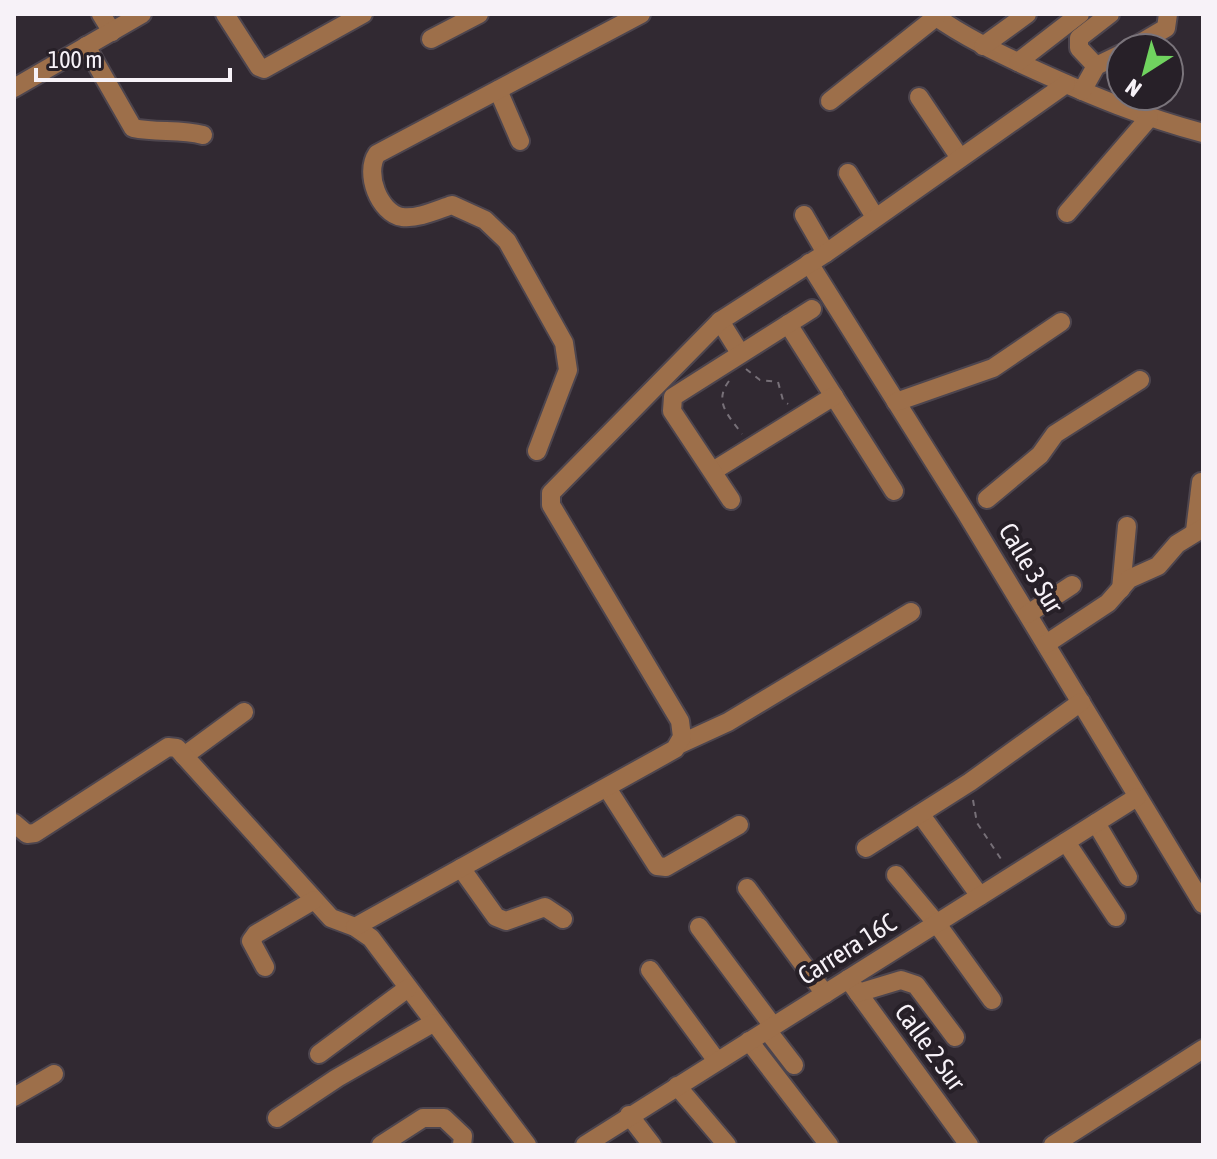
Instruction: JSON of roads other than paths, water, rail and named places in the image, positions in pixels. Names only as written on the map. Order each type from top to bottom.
[{"type":"street","points":[[101,14],[112,32]]},
{"type":"street","points":[[14,88],[142,14]]},
{"type":"street","points":[[225,14],[259,67],[264,69],[363,14]]},
{"type":"street","points":[[431,39],[479,14]]},
{"type":"street","points":[[537,451],[568,370],[568,357],[564,343],[507,241],[485,220],[452,205],[414,217],[394,215],[386,208],[370,177],[371,163],[377,154],[641,14]]},
{"type":"street","points":[[983,46],[1027,14]]},
{"type":"street","points":[[1018,62],[1080,14]]},
{"type":"street","points":[[1096,66],[1079,48],[1079,38],[1110,14]]},
{"type":"street","points":[[1159,32],[1166,28],[1168,14]]},
{"type":"street","points":[[830,101],[934,15],[983,46],[1074,87],[1149,118],[1203,133]]},
{"type":"street","points":[[86,46],[133,128],[203,135]]},
{"type":"street","points":[[680,744],[680,721],[550,499],[551,493],[713,327],[826,253],[960,158],[1074,87],[1105,62]]},
{"type":"street","points":[[498,90],[520,141]]},
{"type":"street","points":[[919,97],[960,158]]},
{"type":"street","points":[[1067,213],[1149,118]]},
{"type":"street","points":[[848,173],[875,217]]},
{"type":"street","points":[[804,215],[826,253]]},
{"type":"street","name":"Calle 3 Sur","points":[[809,263],[896,402],[977,506],[1028,614],[1203,904]]},
{"type":"street","points":[[731,500],[671,406],[676,393],[735,364],[812,309]]},
{"type":"street","points":[[896,402],[993,368],[1061,322]]},
{"type":"street","points":[[788,324],[894,491]]},
{"type":"street","points":[[713,327],[735,364]]},
{"type":"street","points":[[977,506],[1040,455],[1055,434],[1140,380]]},
{"type":"street","points":[[713,471],[834,396]]},
{"type":"street","points":[[1046,644],[1108,603],[1129,579],[1158,566],[1177,544],[1199,530],[1201,482]]},
{"type":"street","points":[[1121,589],[1127,526]]},
{"type":"street","points":[[1028,614],[1072,585]]},
{"type":"street","points":[[355,927],[607,788],[680,744],[728,722],[911,612]]},
{"type":"street","points":[[866,848],[970,782],[1081,702]]},
{"type":"street","points":[[179,752],[244,712]]},
{"type":"street","points":[[14,823],[27,834],[35,833],[168,747],[179,752],[331,918],[355,927],[371,938],[527,1145]]},
{"type":"street","points":[[607,788],[657,866],[666,867],[739,825]]},
{"type":"street","name":"Carrera 16C","points":[[585,1145],[825,994],[853,986],[937,924],[1137,797]]},
{"type":"street","points":[[921,815],[980,896]]},
{"type":"street","points":[[1096,823],[1128,877]]},
{"type":"street","points":[[1066,842],[1116,917]]},
{"type":"street","points":[[461,868],[496,917],[506,921],[545,907],[563,919]]},
{"type":"street","points":[[896,875],[937,924],[992,1000]]},
{"type":"street","points":[[747,888],[825,994]]},
{"type":"street","points":[[265,967],[251,941],[256,934],[314,900]]},
{"type":"street","points":[[699,927],[794,1065]]},
{"type":"street","points":[[650,970],[717,1061]]},
{"type":"street","points":[[853,986],[901,980],[916,985],[955,1037]]},
{"type":"street","name":"Calle 2 Sur","points":[[853,986],[969,1145]]},
{"type":"street","points":[[319,1054],[408,988]]},
{"type":"street","points":[[277,1118],[337,1078],[433,1023]]},
{"type":"street","points":[[749,1041],[829,1145]]},
{"type":"street","points":[[1053,1145],[1203,1049]]},
{"type":"street","points":[[14,1097],[54,1074]]},
{"type":"street","points":[[677,1086],[727,1145]]},
{"type":"street","points":[[629,1115],[650,1142]]},
{"type":"street","points":[[381,1145],[423,1118],[444,1118],[463,1136],[462,1145]]}]
